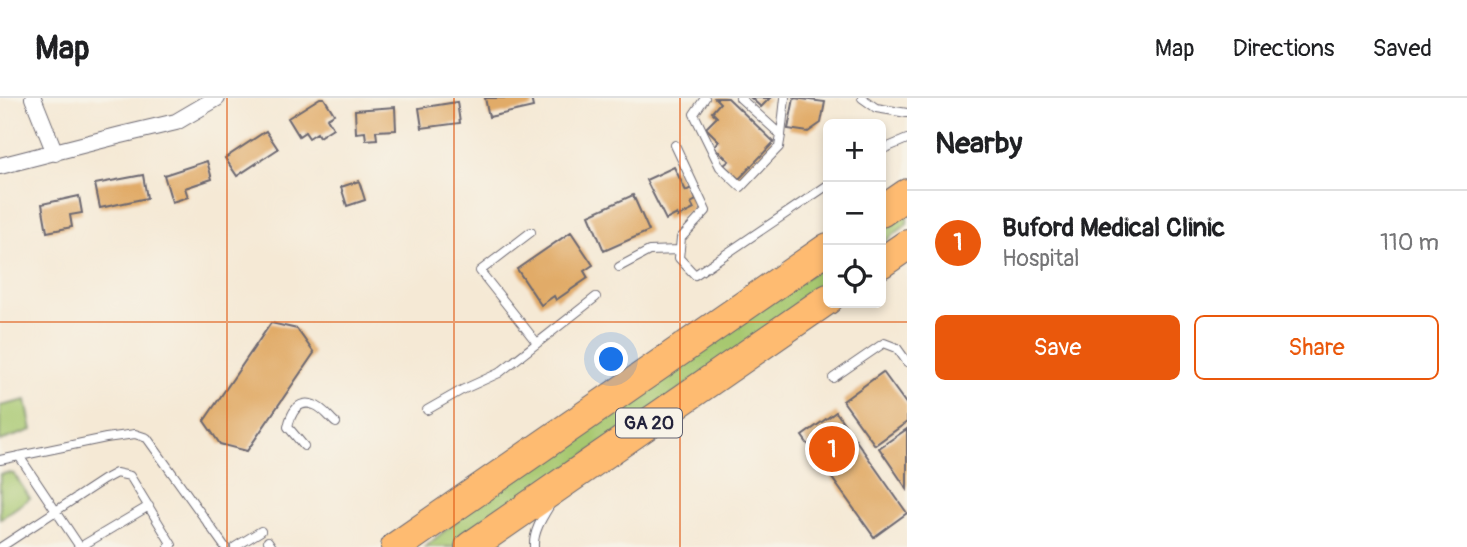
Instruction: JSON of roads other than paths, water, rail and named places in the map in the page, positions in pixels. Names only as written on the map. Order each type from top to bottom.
[{"type":"highway","points":[[886,209],[907,194]]},
{"type":"highway","points":[[886,260],[907,245]]},
{"type":"highway","name":"GA 20","points":[[396,547],[823,251]]},
{"type":"highway","name":"GA 20","points":[[470,547],[823,302]]},
{"type":"street","points":[[33,98],[55,153]]},
{"type":"street","points":[[0,166],[176,122],[217,98]]},
{"type":"lane","points":[[705,98],[694,114],[720,167],[741,187],[779,147],[785,98]]},
{"type":"lane","points":[[740,98],[781,135]]},
{"type":"lane","points":[[862,98],[876,108],[907,113]]},
{"type":"lane","points":[[886,148],[907,139]]},
{"type":"lane","points":[[675,145],[706,211],[681,238],[679,258],[695,275],[823,187]]},
{"type":"lane","points":[[531,232],[480,271],[537,343]]},
{"type":"lane","points":[[619,267],[649,251],[680,250]]},
{"type":"lane","points":[[427,410],[499,373],[596,297]]},
{"type":"lane","points":[[833,378],[884,343],[897,348],[907,362]]},
{"type":"lane","points":[[897,348],[907,345]]},
{"type":"lane","points":[[304,446],[288,427],[295,408],[304,404],[316,405],[336,423]]},
{"type":"lane","points":[[0,460],[106,438],[135,435],[147,438],[225,547]]},
{"type":"lane","points":[[19,456],[80,547],[149,506]]},
{"type":"lane","points":[[1,547],[116,473],[130,476],[172,545],[169,547]]},
{"type":"lane","points":[[534,547],[533,539],[541,519],[568,480]]},
{"type":"lane","points":[[236,547],[261,531]]},
{"type":"place","name":"Buford Medical Clinic","points":[[832,449]]}]
